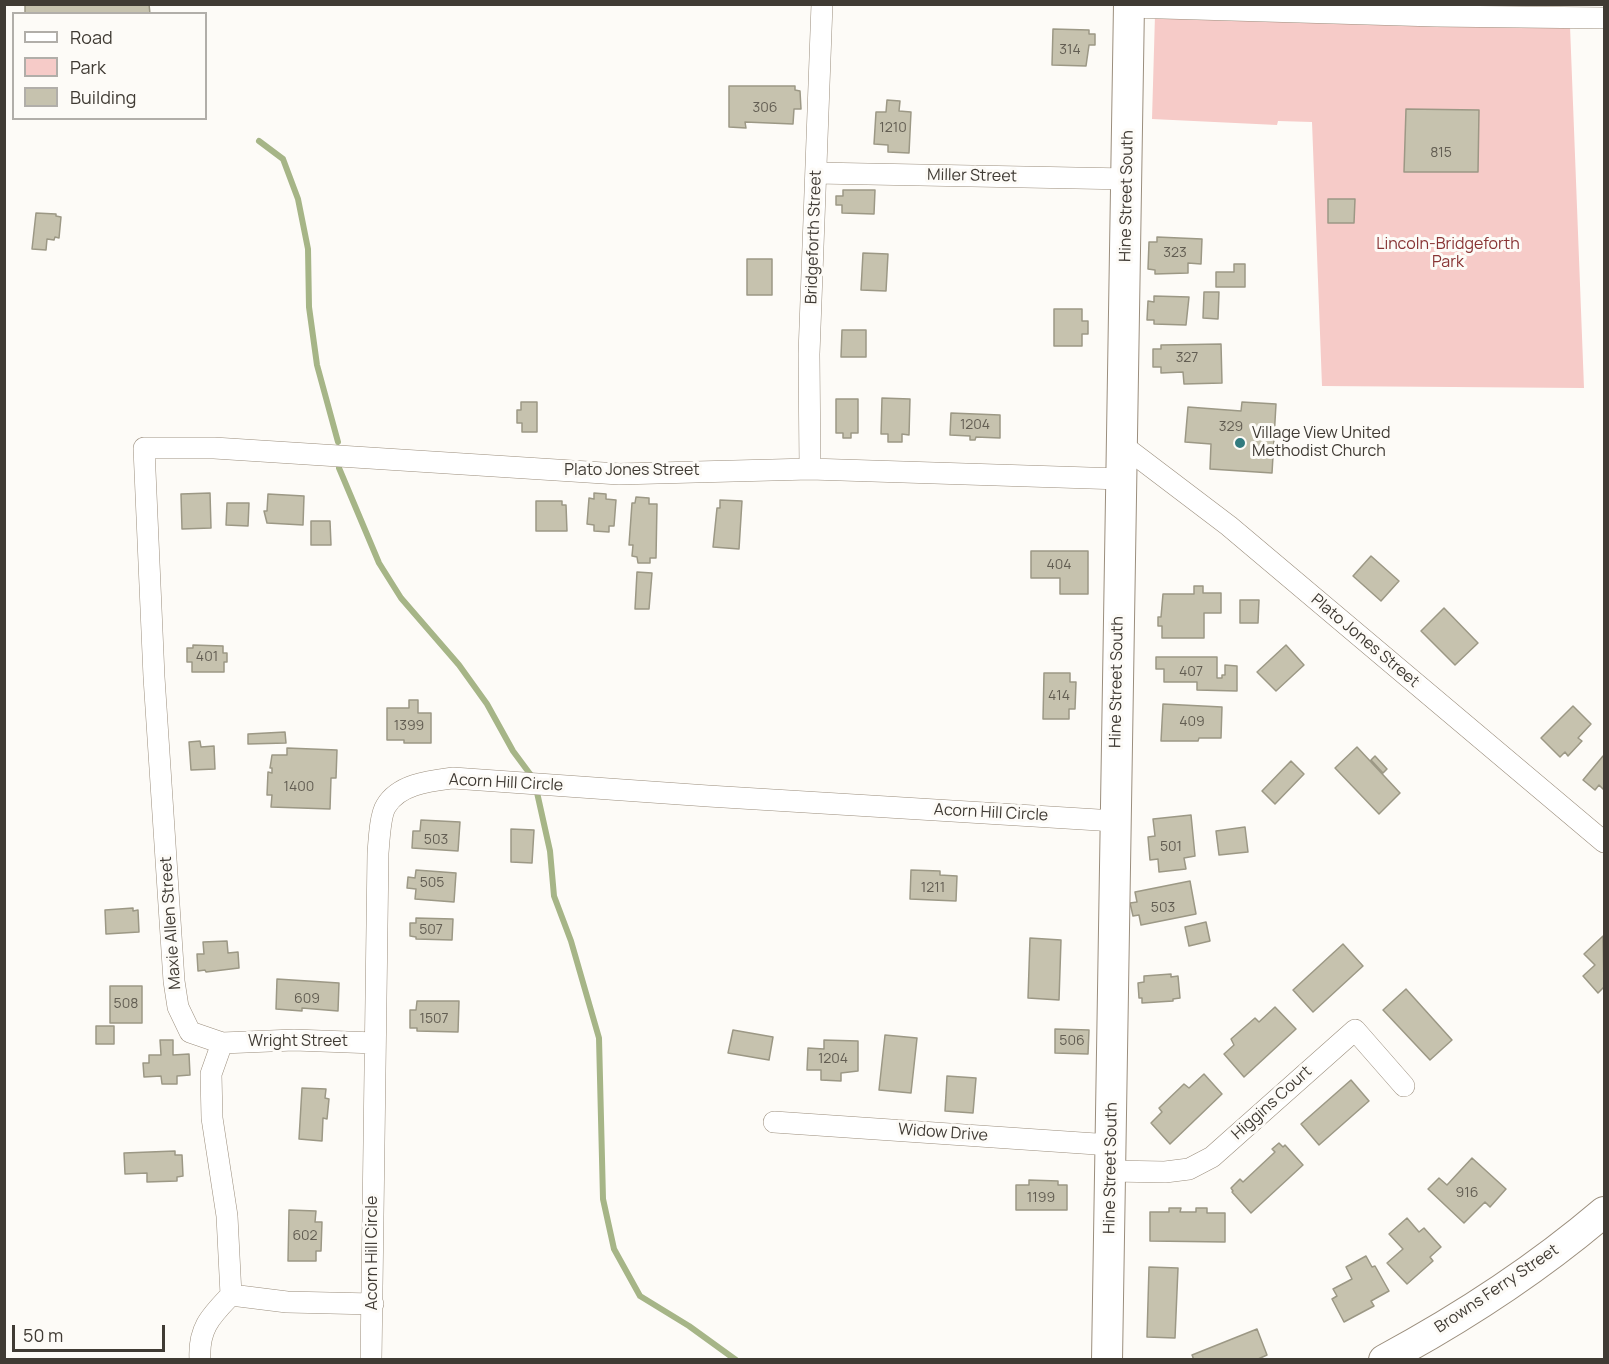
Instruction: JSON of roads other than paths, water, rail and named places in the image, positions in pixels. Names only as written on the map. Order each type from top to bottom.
[{"type":"street","name":"Bridgeforth Street","points":[[810,469],[809,354],[822,4]]},
{"type":"street","points":[[1129,6],[1436,16],[1605,18]]},
{"type":"street","name":"Hine Street South","points":[[1107,1359],[1120,479],[1128,179],[1129,6]]},
{"type":"street","name":"Miller Street","points":[[816,173],[1128,179]]},
{"type":"street","name":"Plato Jones Street","points":[[1121,444],[1229,526],[1605,842]]},
{"type":"street","name":"Plato Jones Street","points":[[144,448],[214,448],[619,474],[810,469],[1120,479]]},
{"type":"street","name":"Maxie Allen Street","points":[[144,448],[154,677],[174,981],[178,1007],[190,1032],[222,1043]]},
{"type":"street","name":"Acorn Hill Circle","points":[[371,1359],[378,853],[385,807],[403,790],[428,782],[453,778],[708,796],[1115,820]]},
{"type":"street","name":"Higgins Court","points":[[1111,1158],[1173,1171],[1189,1169],[1212,1157],[1355,1030],[1404,1086]]},
{"type":"street","name":"Wright Street","points":[[222,1043],[294,1040],[375,1043]]},
{"type":"street","points":[[200,1359],[202,1332],[210,1316],[231,1295],[227,1216],[212,1107],[211,1074],[222,1043]]},
{"type":"street","name":"Widow Drive","points":[[774,1122],[1111,1158]]},
{"type":"street","name":"Browns Ferry Street","points":[[1384,1359],[1424,1338],[1508,1285],[1605,1212]]},
{"type":"street","points":[[231,1295],[287,1302],[373,1304]]},
{"type":"waterway","points":[[259,141],[283,159],[298,199],[308,249],[309,307],[317,365],[338,442]]},
{"type":"waterway","points":[[339,468],[379,563],[401,598],[459,665],[487,704],[513,751],[533,778]]},
{"type":"waterway","points":[[536,788],[550,851],[554,896],[571,941],[599,1038],[603,1199],[614,1249],[640,1296],[689,1326],[736,1360]]},
{"type":"place","name":"Village View United Methodist Church","points":[[1240,443]]},
{"type":"park label","name":"Lincoln-Bridgeforth Park","points":[[1448,254]]}]
